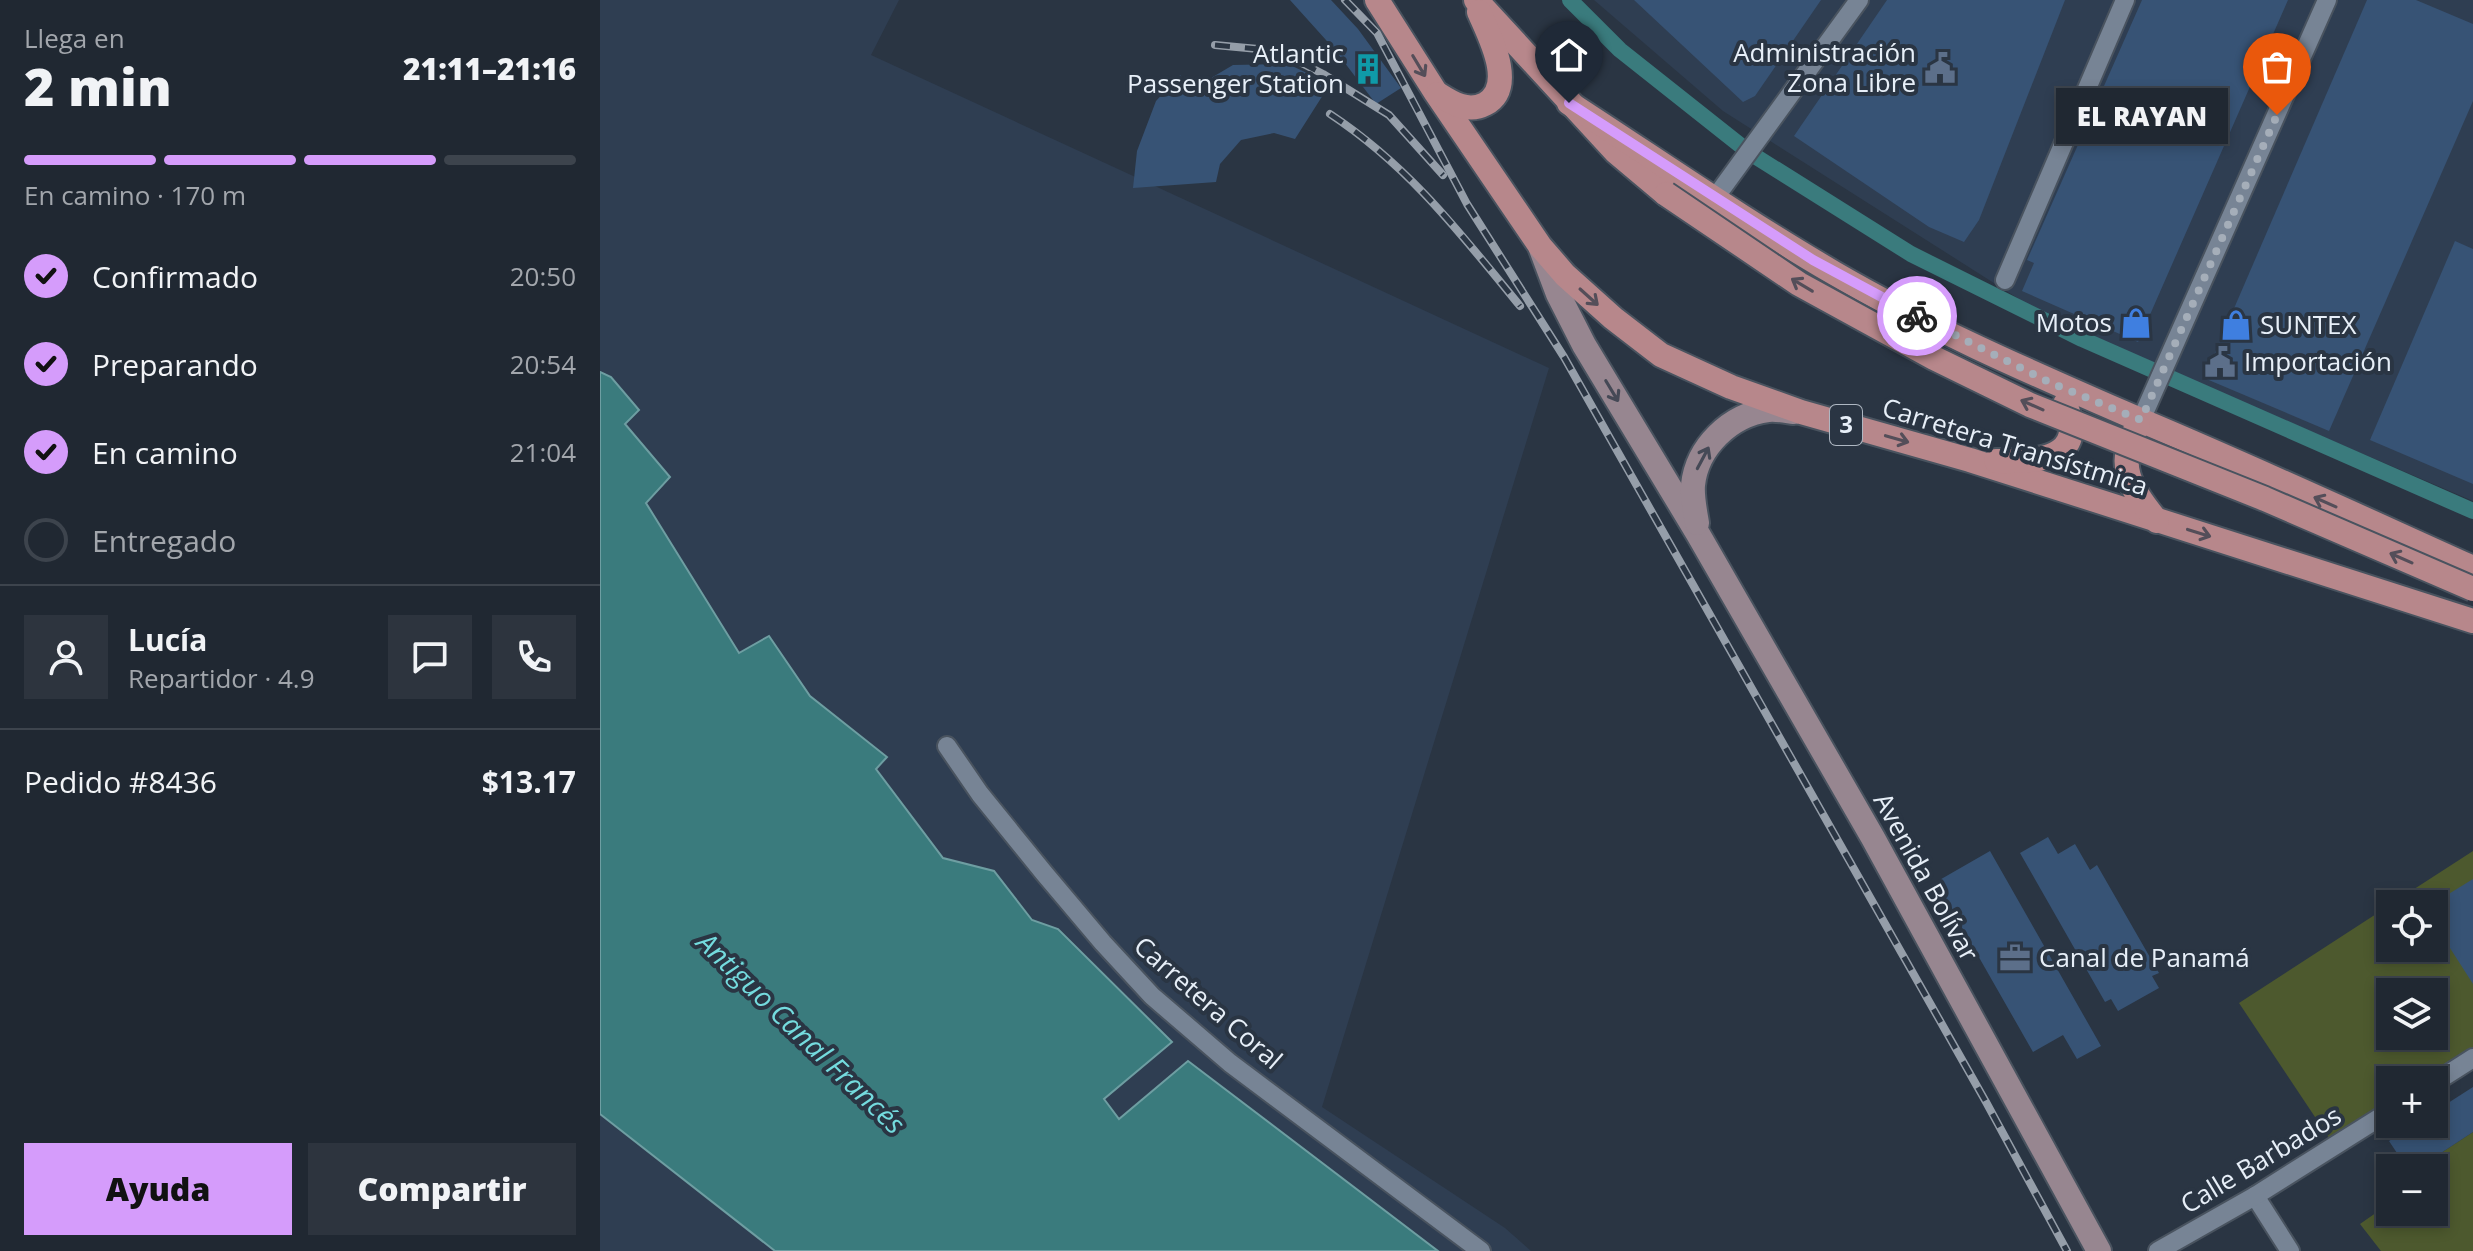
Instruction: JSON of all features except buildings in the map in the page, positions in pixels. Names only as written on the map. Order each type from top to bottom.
[{"type":"main road","name":"Carretera Transístmica","points":[[1377,0],[1540,246],[1565,275],[1661,355],[1731,387],[1801,412],[1970,460],[2473,621]]},
{"type":"main road","name":"Carretera Transístmica","points":[[1474,0],[1616,152],[1666,194],[1799,284],[1948,365],[2030,405],[2265,499],[2473,589]]},
{"type":"main road","points":[[1436,93],[1457,105],[1469,107],[1483,105],[1496,93],[1499,80],[1497,59],[1474,0]]},
{"type":"main road","points":[[1569,103],[1835,273],[2051,383],[2473,568]]},
{"type":"main road","name":"Avenida Bolívar","points":[[1540,246],[1558,294],[1584,345],[1698,534],[1873,838],[2099,1251]]},
{"type":"main road","points":[[1970,460],[2026,462],[2049,457],[2065,447],[2072,435],[2072,422],[2066,405],[2051,383]]},
{"type":"main road","name":"Avenida Bolívar","points":[[1698,534],[1693,487],[1698,462],[1721,430],[1742,417],[1769,410],[1801,412]]},
{"type":"main road","points":[[2141,420],[2129,446],[2126,463],[2137,498],[2157,521]]},
{"type":"street","points":[[1715,198],[1859,0]]},
{"type":"street","points":[[2005,280],[2125,0]]},
{"type":"street","points":[[2141,420],[2327,0]]},
{"type":"street","name":"Carretera Coral","points":[[947,746],[980,794],[1044,873],[1152,996],[1230,1063],[1481,1251]]},
{"type":"street","points":[[2448,1074],[2473,1058]]},
{"type":"street","name":"Calle Barbados","points":[[2158,1251],[2255,1196],[2376,1120]]},
{"type":"street","points":[[2255,1196],[2290,1251]]},
{"type":"shaded area","points":[[600,0],[899,0],[871,55],[1549,368],[1322,1107],[1505,1228],[1531,1251],[1438,1251],[1188,1061],[1119,1119],[1103,1100],[1171,1042],[1058,930],[1033,920],[994,871],[943,859],[876,769],[886,756],[810,696],[769,636],[739,653],[646,502],[612,377],[600,372]]},
{"type":"shaded area","points":[[1594,0],[2473,0],[2473,501],[2057,323],[1723,111]]},
{"type":"shaded area","points":[[2473,851],[2473,1048],[2445,1066],[2376,1066],[2376,1111],[2331,1141],[2239,1003],[2376,914],[2376,962],[2448,962],[2448,890],[2413,890]]},
{"type":"shaded area","points":[[600,1114],[775,1251],[600,1251]]},
{"type":"shaded area","points":[[2473,1132],[2473,1251],[2381,1251],[2360,1224],[2376,1213],[2376,1226],[2448,1226],[2448,1154],[2439,1154]]},
{"type":"water","name":"Antiguo Canal Francés","points":[[600,372],[611,377],[639,410],[625,424],[670,477],[646,503],[739,653],[769,636],[810,696],[887,757],[876,769],[943,858],[994,871],[1032,920],[1058,929],[1172,1042],[1104,1099],[1119,1119],[1188,1061],[1438,1251],[775,1251],[600,1114]]},
{"type":"waterway","points":[[1570,0],[1620,50],[1750,153],[1911,254],[2082,339],[2473,511]]},
{"type":"railway","points":[[1345,0],[1377,33],[1467,204],[1564,357],[1986,1102],[2067,1251]]},
{"type":"railway","points":[[1215,45],[1258,49],[1290,57],[1323,74],[1389,115],[1443,175]]},
{"type":"railway","points":[[1330,114],[1385,156],[1432,202],[1520,306]]},
{"type":"way so far","points":[[1917,316],[2051,383],[2141,420],[2277,115]]},
{"type":"place","name":"Administración Zona Libre","points":[[1940,68]]},
{"type":"place","name":"Atlantic Passenger Station","points":[[1368,69]]},
{"type":"place","name":"EL RAYAN","points":[[2277,115]]},
{"type":"place","name":"Motos","points":[[2136,323]]},
{"type":"place","name":"SUNTEX","points":[[2236,325]]},
{"type":"place","name":"Importación","points":[[2220,362]]},
{"type":"place","name":"Canal de Panamá","points":[[2015,958]]},
{"type":"route","points":[[1569,103],[1813,260],[1917,316]]}]
